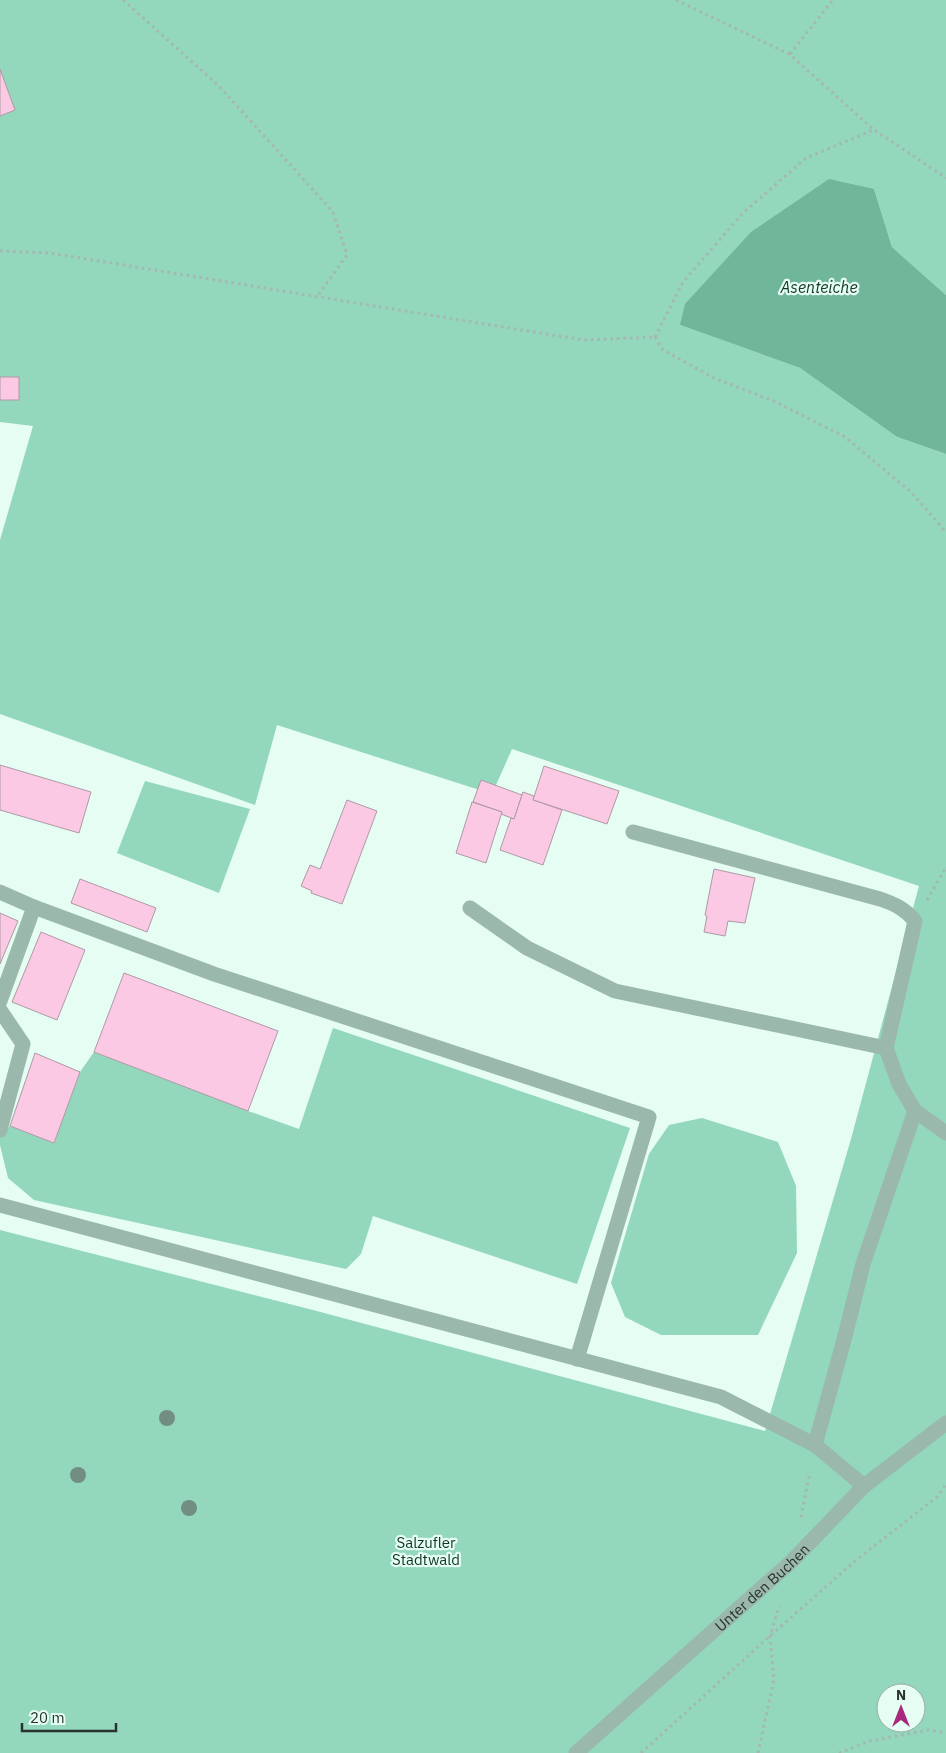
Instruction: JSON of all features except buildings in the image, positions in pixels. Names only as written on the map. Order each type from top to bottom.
[{"type":"street","points":[[633,832],[896,904],[908,912],[915,921],[886,1048],[899,1084],[915,1111],[946,1133]]},
{"type":"street","points":[[0,892],[34,907],[214,974],[649,1117],[577,1359]]},
{"type":"street","points":[[0,1001],[34,907]]},
{"type":"street","points":[[470,908],[527,948],[615,991],[886,1048]]},
{"type":"street","points":[[0,1010],[24,1044],[0,1130]]},
{"type":"street","points":[[815,1444],[845,1336],[862,1264],[915,1111]]},
{"type":"street","points":[[0,1205],[721,1397],[815,1444],[864,1486]]},
{"type":"street","name":"Unter den Buchen","points":[[576,1753],[792,1561],[864,1486],[946,1423]]},
{"type":"path","points":[[123,0],[219,86],[333,212],[347,256],[317,297]]},
{"type":"path","points":[[676,0],[789,54],[873,130],[946,178]]},
{"type":"path","points":[[789,54],[833,0]]},
{"type":"path","points":[[655,337],[683,282],[742,214],[806,158],[873,130]]},
{"type":"path","points":[[0,251],[50,253],[583,340],[655,337]]},
{"type":"path","points":[[655,337],[664,350],[714,378],[776,402],[845,437],[911,492],[946,532]]},
{"type":"path","points":[[915,921],[946,867]]},
{"type":"path","points":[[800,1522],[815,1444]]},
{"type":"path","points":[[641,1753],[855,1561],[937,1497],[946,1484]]},
{"type":"path","points":[[758,1753],[774,1680],[770,1636]]},
{"type":"path","points":[[839,1753],[870,1741],[928,1730],[946,1733]]},
{"type":"green space","name":"Salzufler Stadtwald","points":[[0,0],[946,0],[946,295],[892,247],[874,189],[680,325],[800,368],[897,437],[946,454],[946,1753],[0,1753],[0,1230],[313,1310],[765,1431],[851,1139],[919,886],[512,749],[492,794],[277,725],[255,805],[0,714],[0,540],[33,426],[0,422]]},
{"type":"green space","points":[[145,781],[250,809],[219,893],[117,853]]},
{"type":"green space","points":[[333,1028],[630,1128],[577,1284],[373,1216],[361,1254],[346,1269],[34,1200],[8,1178],[0,1145],[0,1135],[10,1126],[54,1143],[80,1072],[94,1052],[299,1129]]},
{"type":"green space","points":[[702,1118],[778,1142],[796,1186],[797,1253],[758,1335],[661,1335],[625,1317],[611,1283],[649,1154],[669,1125]]},
{"type":"water","name":"Asenteiche","points":[[829,179],[874,189],[892,247],[946,295],[946,454],[897,437],[800,368],[680,325],[685,304],[751,232]]}]
